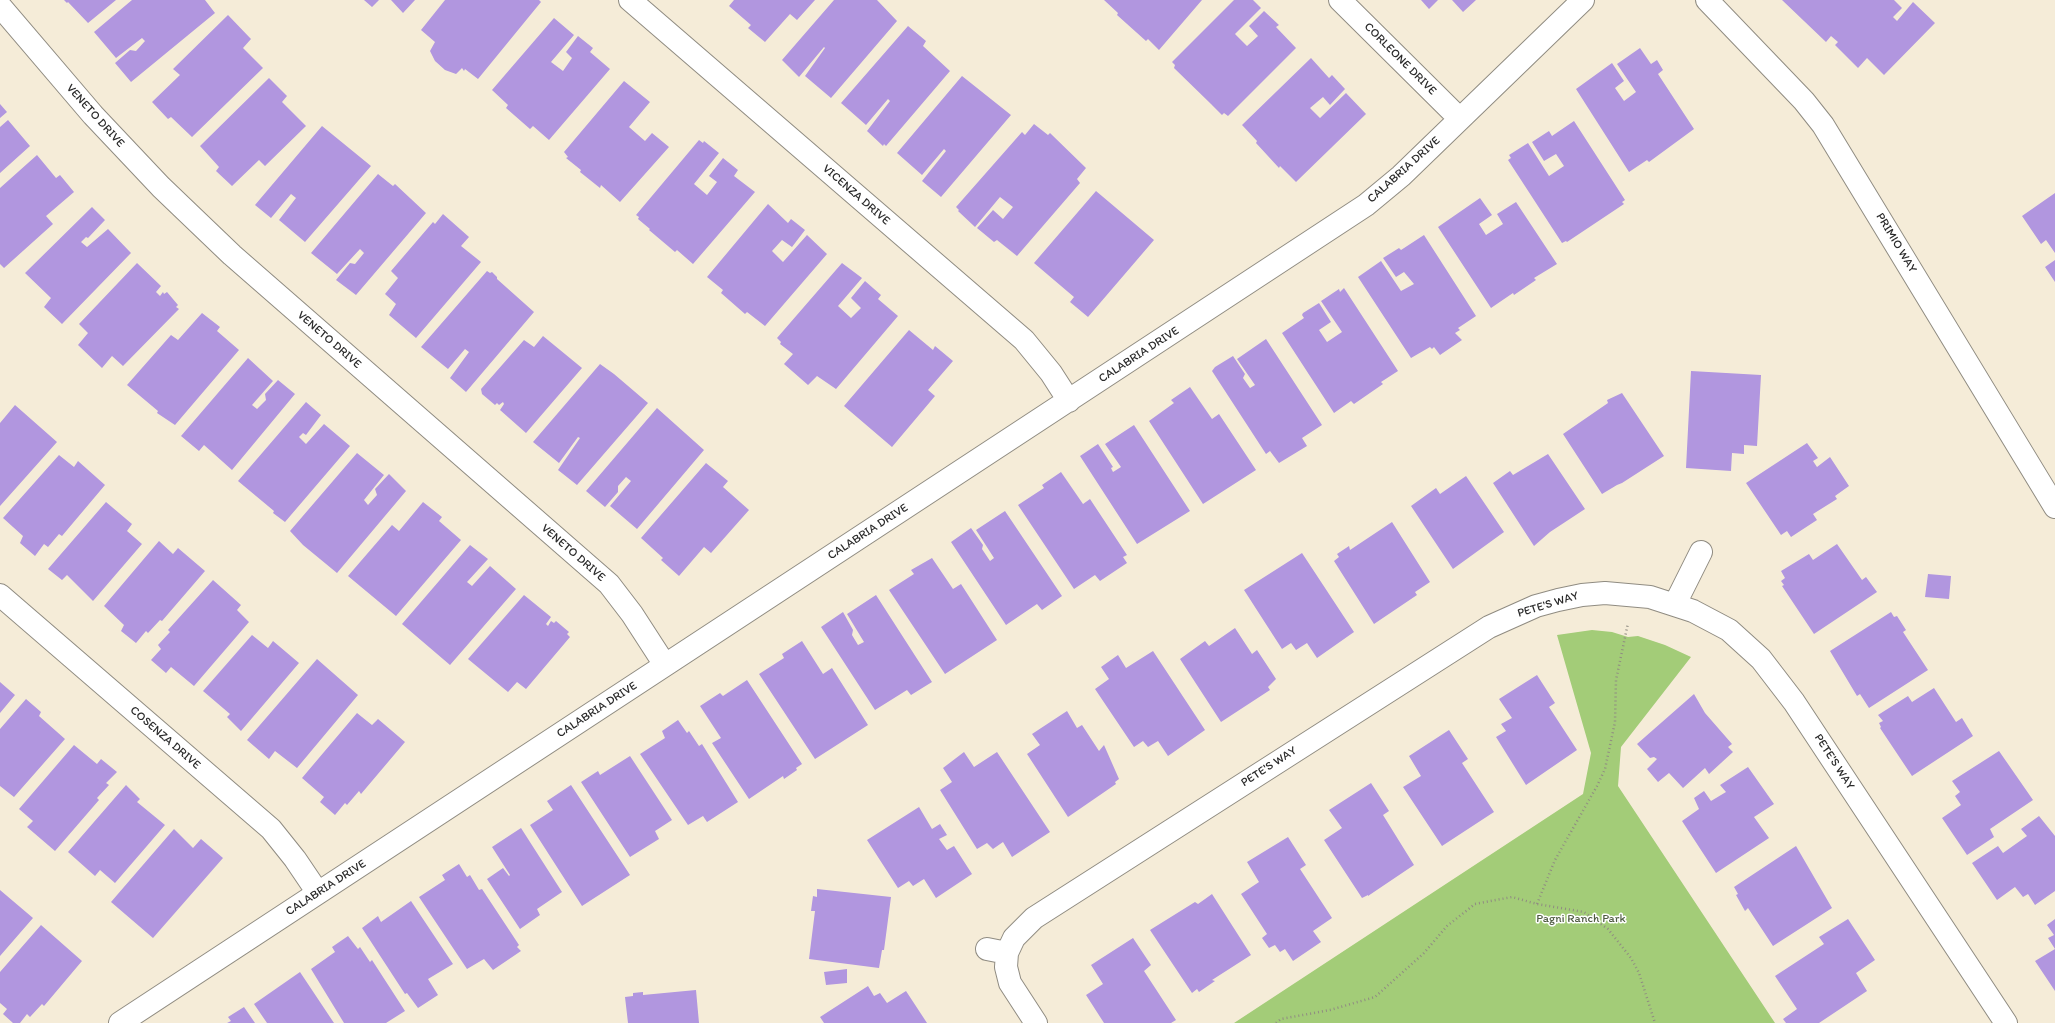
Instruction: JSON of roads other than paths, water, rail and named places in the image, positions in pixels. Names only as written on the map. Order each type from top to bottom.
[{"type":"street","name":"VICENZA DRIVE","points":[[630,0],[1024,340],[1051,373],[1069,401]]},
{"type":"street","name":"CORLEONE DRIVE","points":[[1340,0],[1460,119]]},
{"type":"street","name":"CALABRIA DRIVE","points":[[120,1023],[1366,205],[1401,176],[1583,0]]},
{"type":"street","name":"PRIMIO WAY","points":[[1707,0],[1804,101],[1823,125],[2055,507]]},
{"type":"street","name":"VENETO DRIVE","points":[[0,6],[93,115],[161,187],[226,250],[609,584],[632,614],[665,665]]},
{"type":"street","points":[[1675,604],[1700,552]]},
{"type":"street","name":"PETE'S WAY","points":[[1036,1023],[1006,975],[997,951],[1014,938],[1034,918],[1483,631],[1511,616],[1558,600],[1582,595],[1605,593],[1634,595],[1675,604],[1693,611],[1729,630],[1746,644],[1776,676],[2006,1023]]},
{"type":"street","name":"COSENZA DRIVE","points":[[0,595],[271,830],[295,859],[318,893]]},
{"type":"park label","name":"Pagni Ranch Park","points":[[1581,919]]}]
